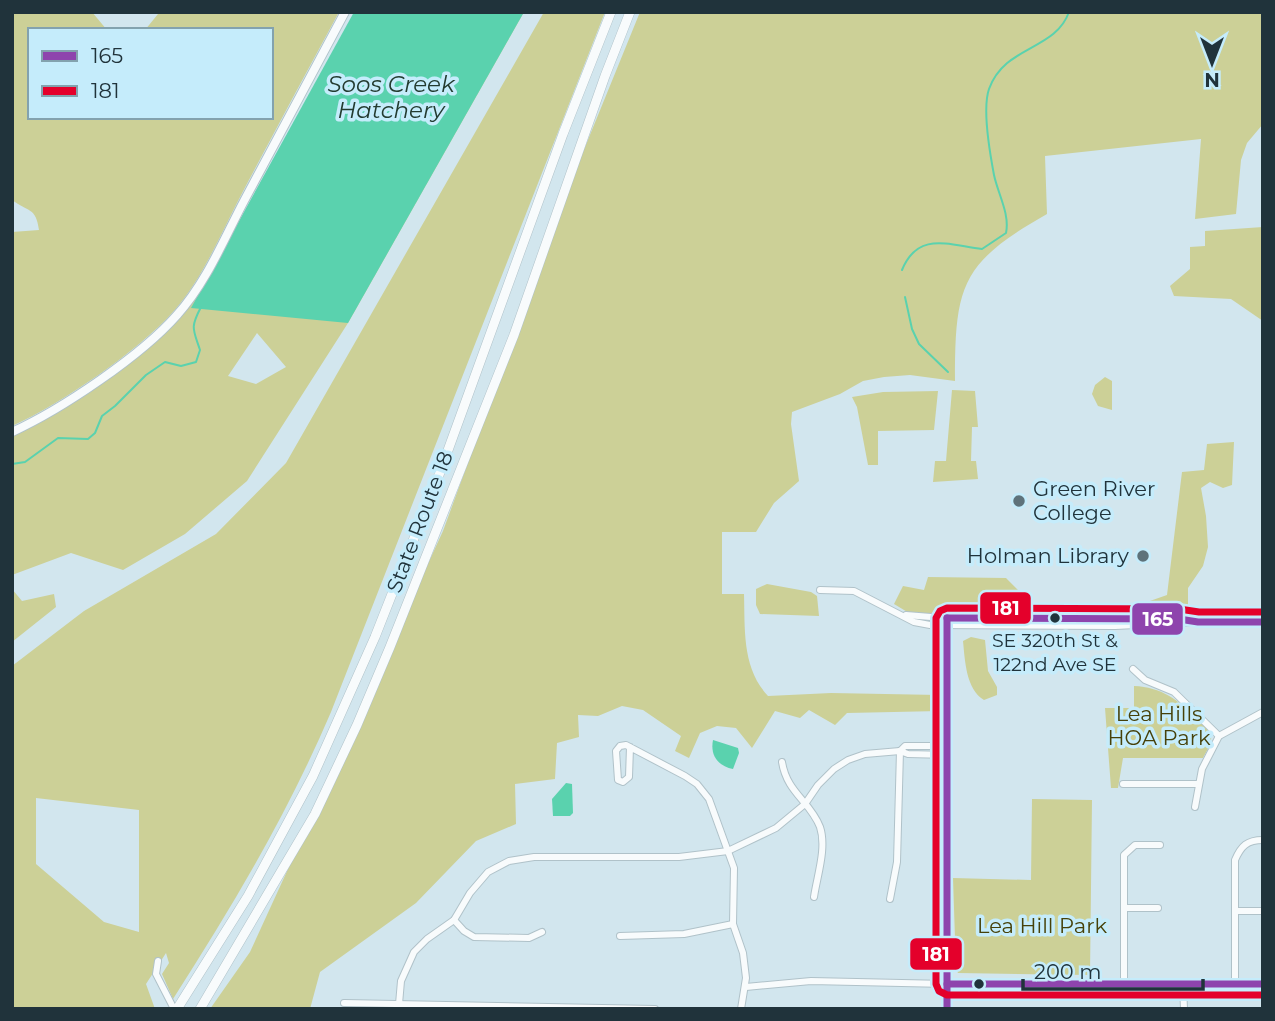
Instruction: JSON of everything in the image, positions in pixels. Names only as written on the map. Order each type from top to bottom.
[{"type":"highway","name":"State Route 18","points":[[175,1009],[248,896],[313,776],[375,637],[439,475],[563,134],[611,12]]},
{"type":"highway","name":"State Route 18","points":[[200,1009],[315,814],[386,659],[514,335],[605,76],[631,12]]},
{"type":"main road","points":[[12,432],[76,396],[132,355],[178,314],[193,295],[219,248],[345,12]]},
{"type":"street","points":[[820,590],[855,591],[922,624],[947,622],[1115,626],[1263,622]]},
{"type":"street","points":[[947,622],[947,1009]]},
{"type":"street","points":[[1133,669],[1145,680],[1174,692],[1219,736]]},
{"type":"street","points":[[1195,807],[1202,769],[1219,736],[1263,712]]},
{"type":"street","points":[[630,747],[629,777],[623,782],[617,777],[616,751],[623,745],[630,747],[691,780],[702,788],[712,805],[735,876],[733,924],[743,953],[746,987],[741,1009]]},
{"type":"street","points":[[890,899],[897,862],[900,751],[905,746],[948,746]]},
{"type":"street","points":[[399,1004],[401,981],[408,964],[421,945],[454,920],[460,907],[488,872],[509,861],[534,858],[679,858],[729,851],[762,836],[805,804],[818,785],[848,760],[865,754],[900,751],[908,754],[948,755]]},
{"type":"street","points":[[782,762],[788,783],[818,824],[822,836],[814,897]]},
{"type":"street","points":[[1123,784],[1198,784]]},
{"type":"street","points":[[1235,983],[1235,860],[1239,851],[1251,840],[1263,840]]},
{"type":"street","points":[[1124,984],[1124,855],[1135,845],[1160,845]]},
{"type":"street","points":[[1124,908],[1158,908]]},
{"type":"street","points":[[1235,911],[1263,911]]},
{"type":"street","points":[[454,920],[474,937],[529,938],[542,932]]},
{"type":"street","points":[[620,936],[684,934],[733,924]]},
{"type":"street","points":[[158,961],[156,974],[175,1009]]},
{"type":"street","points":[[746,987],[811,981],[1263,984]]},
{"type":"street","points":[[1184,985],[1184,1009]]},
{"type":"street","points":[[344,1003],[422,1007],[655,1009]]},
{"type":"green space","points":[[12,12],[92,12],[105,28],[28,28],[28,119],[273,119],[273,28],[147,28],[158,14],[339,12],[209,259],[183,300],[158,327],[120,359],[53,404],[12,426],[12,232],[39,230],[36,217],[12,200]]},
{"type":"green space","points":[[524,12],[348,323],[247,481],[185,534],[123,570],[71,553],[12,575],[12,436],[78,400],[144,351],[186,310],[223,250]],"holes":[[[257,333],[286,367],[256,384],[228,376]]]},
{"type":"green space","points":[[544,12],[605,12],[331,712],[296,787],[238,894],[173,999],[162,974],[169,963],[166,953],[146,984],[155,1009],[12,1009],[12,666],[84,611],[216,534],[286,463]],"holes":[[[36,798],[139,810],[139,932],[104,922],[36,864]]]},
{"type":"green space","points":[[640,12],[1263,12],[1263,124],[1247,143],[1241,160],[1236,214],[1195,219],[1201,139],[1045,156],[1047,214],[996,247],[980,263],[961,299],[955,348],[955,381],[910,375],[884,377],[863,381],[840,394],[792,412],[791,424],[799,481],[774,503],[756,532],[722,532],[722,594],[744,594],[749,661],[753,673],[768,696],[831,693],[939,695],[940,711],[847,713],[835,725],[809,710],[800,718],[775,711],[752,748],[736,728],[717,726],[700,733],[689,758],[675,751],[681,736],[643,710],[622,706],[598,716],[578,715],[579,737],[557,743],[555,779],[515,784],[516,824],[476,841],[416,903],[320,972],[310,1009],[210,1009],[250,952],[443,531],[570,184]]},
{"type":"green space","points":[[1263,227],[1263,321],[1231,299],[1174,296],[1170,286],[1190,269],[1190,247],[1205,246],[1205,231]]},
{"type":"green space","points":[[1105,377],[1112,381],[1112,410],[1098,406],[1092,394],[1095,385]]},
{"type":"green space","points":[[952,390],[975,391],[978,427],[972,427],[971,461],[976,461],[978,479],[933,482],[935,461],[946,461]]},
{"type":"green space","points":[[938,391],[934,430],[878,431],[878,465],[868,465],[857,407],[852,397],[883,392]]},
{"type":"green space","points":[[1234,442],[1232,485],[1223,488],[1210,482],[1201,488],[1208,547],[1203,566],[1188,588],[1188,614],[1145,613],[1147,602],[1167,595],[1182,472],[1204,470],[1207,444]]},
{"type":"green space","points":[[928,577],[1006,578],[1025,597],[1014,613],[909,613],[894,604],[903,586],[924,590]]},
{"type":"green space","points":[[767,584],[811,592],[817,596],[819,616],[760,614],[756,605],[756,589]]},
{"type":"green space","points":[[12,589],[22,601],[54,594],[56,607],[12,642]]},
{"type":"green space","points":[[971,637],[985,640],[988,671],[997,687],[997,695],[984,700],[973,689],[966,666],[963,641]]},
{"type":"green space","name":"Lea Hills HOA Park","points":[[1134,686],[1153,689],[1176,700],[1207,730],[1211,742],[1203,758],[1123,758],[1118,788],[1111,788],[1105,708],[1134,708]]},
{"type":"green space","name":"Lea Hill Park","points":[[1032,799],[1092,800],[1090,975],[958,973],[953,878],[1031,880]]},
{"type":"water","name":"Soos Creek Hatchery","points":[[354,12],[524,12],[348,323],[191,308]]},
{"type":"water","points":[[713,740],[738,748],[739,753],[733,769],[716,759]]},
{"type":"water","points":[[566,783],[572,784],[573,813],[570,816],[553,816],[552,799]]},
{"type":"waterway","points":[[902,270],[916,250],[925,245],[935,243],[982,249],[1006,233],[1005,211],[994,175],[986,119],[989,89],[1006,64],[1053,34],[1069,12]]},
{"type":"waterway","points":[[905,297],[912,329],[919,344],[948,372]]},
{"type":"waterway","points":[[12,464],[25,462],[58,438],[88,439],[95,433],[102,416],[146,375],[165,362],[181,366],[196,362],[200,350],[194,324],[201,307]]},
{"type":"transit line","name":"181","points":[[1263,612],[947,608],[940,611],[936,618],[936,984],[939,991],[947,995],[1263,995]]},
{"type":"transit line","name":"165","points":[[947,618],[1263,622]]},
{"type":"transit line","name":"165","points":[[947,618],[947,1009]]},
{"type":"transit line","name":"165","points":[[947,984],[1263,984]]},
{"type":"place","name":"Green River College","points":[[1019,501]]},
{"type":"place","name":"Holman Library","points":[[1143,556]]},
{"type":"place","name":"SE 320th St & 122nd Ave SE","points":[[1055,618]]}]
